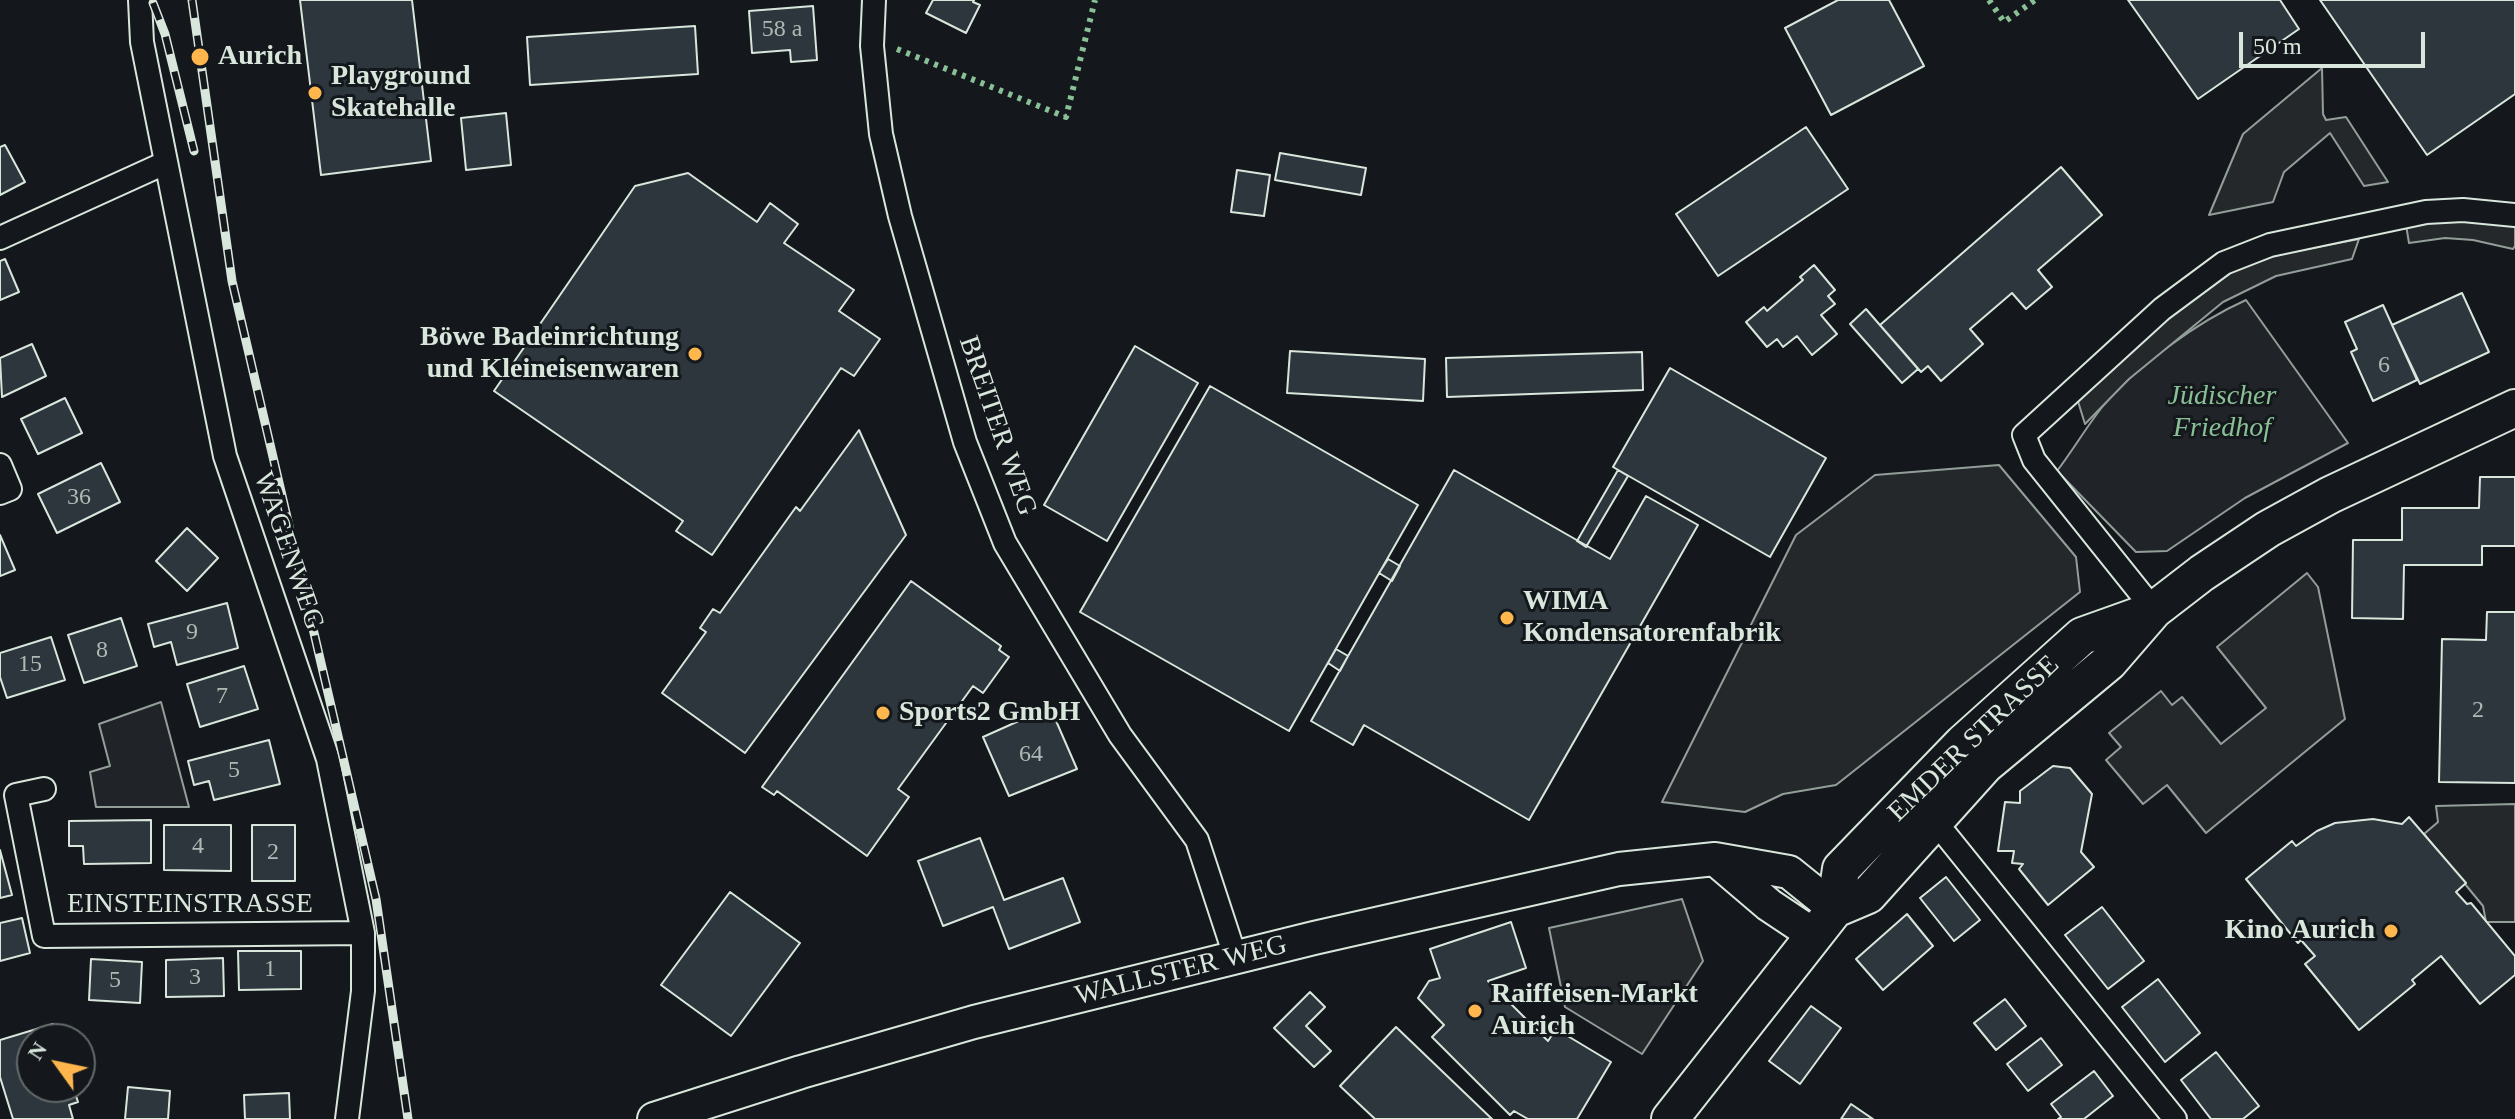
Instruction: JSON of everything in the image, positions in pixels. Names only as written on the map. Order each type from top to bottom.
[{"type":"main road","name":"EMDER STRASSE","points":[[1670,1119],[1825,922],[1868,895],[1996,755],[2109,662],[2154,610],[2268,529],[2393,463],[2515,408]]},
{"type":"main road","name":"EMDER STRASSE","points":[[1825,922],[1841,869],[1963,743],[2082,636],[2154,610]]},
{"type":"street","name":"WAGENWEG","points":[[140,0],[142,42],[225,456],[328,759],[363,933],[363,991],[347,1119]]},
{"type":"street","name":"BREITER WEG","points":[[874,0],[872,46],[881,134],[900,216],[965,442],[1005,543],[1120,735],[1197,840],[1236,959]]},
{"type":"street","points":[[0,238],[165,163]]},
{"type":"street","points":[[2154,610],[2034,460],[2024,435],[2162,309],[2224,263],[2270,245],[2426,212],[2463,210],[2515,215]]},
{"type":"street","points":[[0,465],[10,489],[0,493]]},
{"type":"street","name":"EINSTEINSTRASSE","points":[[44,789],[16,795],[44,936],[363,933]]},
{"type":"street","points":[[1933,822],[2175,1119]]},
{"type":"street","name":"WALLSTER WEG","points":[[654,1119],[974,1022],[1545,884],[1619,869],[1715,859],[1769,905],[1825,922]]},
{"type":"green space","name":"Jüdischer Friedhof","points":[[2246,300],[2348,443],[2245,498],[2167,551],[2136,552],[2057,471],[2103,406],[2150,360],[2189,332]]},
{"type":"green space","points":[[161,702],[189,807],[96,807],[90,772],[110,766],[99,724]]},
{"type":"shaded area","points":[[2322,68],[2323,114],[2326,120],[2346,117],[2388,182],[2364,186],[2330,133],[2284,172],[2273,202],[2209,215],[2243,134]]},
{"type":"shaded area","points":[[2438,219],[2497,221],[2515,226],[2515,246],[2513,249],[2473,240],[2445,238],[2409,243],[2406,225]]},
{"type":"shaded area","points":[[2359,239],[2352,259],[2276,276],[2223,302],[2129,379],[2085,424],[2076,395],[2181,306],[2235,270],[2276,255]]},
{"type":"shaded area","points":[[1999,465],[2076,557],[2080,592],[1836,785],[1783,794],[1745,812],[1662,802],[1796,535],[1875,475]]},
{"type":"shaded area","name":"Kino Aurich","points":[[2307,573],[2318,587],[2345,719],[2206,833],[2167,785],[2143,804],[2106,760],[2121,747],[2109,733],[2161,691],[2172,705],[2182,697],[2221,744],[2266,708],[2217,647]]},
{"type":"shaded area","points":[[2515,804],[2515,922],[2486,922],[2483,906],[2424,834],[2438,822],[2436,806]]},
{"type":"shaded area","points":[[1682,899],[1703,961],[1642,1054],[1565,1007],[1549,928]]},
{"type":"building","points":[[300,0],[412,0],[431,161],[321,175]]},
{"type":"building","points":[[933,0],[974,0],[980,5],[966,33],[926,13]]},
{"type":"building","points":[[1838,0],[1889,0],[1924,66],[1831,115],[1785,28]]},
{"type":"building","points":[[2128,0],[2280,0],[2299,29],[2198,99]]},
{"type":"building","points":[[2320,0],[2515,0],[2515,94],[2427,155]]},
{"type":"building","points":[[813,6],[817,60],[791,62],[790,50],[752,53],[749,11]]},
{"type":"building","points":[[695,26],[698,74],[530,85],[527,37]]},
{"type":"building","points":[[506,113],[511,165],[466,170],[461,118]]},
{"type":"building","points":[[1806,127],[1848,189],[1718,276],[1676,214]]},
{"type":"building","points":[[5,145],[25,182],[0,195],[0,147]]},
{"type":"building","points":[[1280,153],[1366,168],[1361,195],[1275,180]]},
{"type":"building","points":[[2061,167],[2102,215],[2038,270],[2052,287],[2026,309],[2012,293],[1970,329],[1983,344],[1941,381],[1928,366],[1921,372],[1880,325]]},
{"type":"building","points":[[1237,170],[1270,175],[1264,216],[1231,212]]},
{"type":"building","name":"Böwe Badeinrichtung und Kleineisenwaren","points":[[688,173],[757,222],[770,203],[798,224],[784,243],[854,290],[839,311],[880,339],[854,376],[841,368],[712,555],[676,531],[683,521],[494,391],[635,186]]},
{"type":"building","points":[[5,259],[19,292],[0,300],[0,261]]},
{"type":"building","points":[[1814,265],[1835,290],[1828,296],[1835,304],[1821,315],[1837,334],[1812,355],[1797,336],[1783,347],[1777,339],[1767,347],[1746,322],[1764,307],[1767,311],[1803,280],[1800,277]]},
{"type":"building","points":[[2462,293],[2489,352],[2420,384],[2392,325]]},
{"type":"building","points":[[2383,305],[2417,380],[2373,401],[2351,352],[2357,349],[2345,322]]},
{"type":"building","points":[[1866,309],[1918,369],[1902,383],[1850,324]]},
{"type":"building","points":[[32,344],[46,376],[2,397],[0,358]]},
{"type":"building","points":[[1135,346],[1198,383],[1107,541],[1044,505]]},
{"type":"building","points":[[1290,351],[1425,359],[1423,401],[1287,393]]},
{"type":"building","points":[[1642,352],[1643,390],[1447,397],[1446,358]]},
{"type":"building","points":[[1670,368],[1826,458],[1770,557],[1613,467]]},
{"type":"building","points":[[1210,386],[1418,505],[1289,731],[1080,612]]},
{"type":"building","points":[[65,398],[82,433],[38,454],[21,419]]},
{"type":"building","points":[[859,430],[906,535],[745,753],[662,693],[706,632],[700,628],[713,609],[720,613],[796,507],[800,511]]},
{"type":"building","points":[[101,463],[120,502],[57,533],[38,494]]},
{"type":"building","name":"WIMA Kondensatorenfabrik","points":[[1454,470],[1610,559],[1646,496],[1698,525],[1529,820],[1364,725],[1353,745],[1311,721]]},
{"type":"building","points":[[1618,470],[1628,476],[1586,547],[1577,541]]},
{"type":"building","points":[[2480,477],[2515,477],[2515,546],[2482,546],[2482,565],[2404,565],[2403,619],[2352,618],[2353,540],[2402,540],[2402,508],[2479,508]]},
{"type":"building","points":[[187,528],[218,558],[187,591],[156,561]]},
{"type":"building","points":[[0,535],[15,570],[0,576]]},
{"type":"building","points":[[1388,559],[1400,566],[1392,581],[1379,573]]},
{"type":"building","points":[[911,581],[1001,646],[999,650],[1009,657],[983,693],[973,686],[898,789],[909,797],[867,856],[777,791],[774,795],[762,787]]},
{"type":"building","points":[[227,603],[238,648],[177,665],[171,642],[154,647],[148,624]]},
{"type":"building","points":[[2487,612],[2515,612],[2515,783],[2439,782],[2442,639],[2486,640]]},
{"type":"building","points":[[121,618],[137,666],[84,683],[68,635]]},
{"type":"building","points":[[51,637],[65,680],[7,698],[0,677],[0,653]]},
{"type":"building","points":[[1336,649],[1348,656],[1340,671],[1328,663]]},
{"type":"building","points":[[244,666],[258,709],[200,727],[187,684]]},
{"type":"building","points":[[1050,707],[1077,769],[1009,796],[983,737]]},
{"type":"building","points":[[269,740],[280,784],[214,800],[209,781],[194,785],[188,761]]},
{"type":"building","points":[[2053,766],[2070,768],[2092,794],[2081,852],[2094,867],[2048,905],[2019,869],[2023,864],[2012,863],[2014,851],[1998,851],[2005,802],[2020,803],[2020,791]]},
{"type":"building","name":"Kino Aurich","points":[[2409,817],[2466,883],[2456,892],[2467,904],[2471,903],[2515,956],[2515,975],[2480,1004],[2441,956],[2412,980],[2415,984],[2359,1030],[2305,964],[2315,956],[2301,940],[2298,943],[2246,879],[2292,841],[2296,846],[2335,823],[2373,819],[2402,824]]},
{"type":"building","points":[[151,820],[151,863],[84,864],[83,846],[69,846],[69,821]]},
{"type":"building","points":[[164,825],[231,825],[231,871],[164,870]]},
{"type":"building","points":[[252,825],[295,825],[295,881],[252,881]]},
{"type":"building","points":[[980,838],[1004,900],[1063,878],[1080,922],[1009,949],[993,907],[943,926],[918,861]]},
{"type":"building","points":[[0,850],[12,895],[0,898]]},
{"type":"building","points":[[1946,877],[1980,920],[1954,941],[1920,898]]},
{"type":"building","points":[[730,892],[800,943],[731,1036],[661,985]]},
{"type":"building","points":[[2102,907],[2144,961],[2108,989],[2065,935]]},
{"type":"building","points":[[1907,914],[1933,946],[1883,990],[1856,959]]},
{"type":"building","points":[[22,918],[30,953],[0,961],[0,923]]},
{"type":"building","name":"Raiffeisen-Markt Aurich","points":[[1511,922],[1526,968],[1488,981],[1548,1041],[1556,1029],[1611,1062],[1577,1119],[1528,1119],[1514,1111],[1510,1115],[1432,1037],[1444,1025],[1418,998],[1429,981],[1440,978],[1430,949]]},
{"type":"building","points":[[238,951],[301,951],[301,989],[239,990]]},
{"type":"building","points":[[223,958],[224,996],[166,997],[166,960]]},
{"type":"building","points":[[91,959],[142,962],[140,1003],[89,1000]]},
{"type":"building","points":[[2158,979],[2200,1033],[2165,1062],[2122,1007]]},
{"type":"building","points":[[1310,992],[1325,1007],[1306,1026],[1331,1051],[1314,1067],[1274,1028]]},
{"type":"building","points":[[2005,999],[2026,1026],[1996,1050],[1974,1023]]},
{"type":"building","points":[[1811,1006],[1841,1028],[1800,1084],[1769,1061]]},
{"type":"building","points":[[1396,1027],[1492,1119],[1375,1119],[1340,1086]]},
{"type":"building","points":[[16,1035],[16,1103],[75,1103],[69,1105],[73,1119],[13,1119],[0,1077],[0,1040]]},
{"type":"building","points":[[2041,1038],[2062,1065],[2028,1091],[2007,1064]]},
{"type":"building","points":[[2216,1052],[2259,1106],[2243,1119],[2211,1119],[2181,1080]]},
{"type":"building","points":[[2094,1071],[2113,1096],[2084,1119],[2058,1119],[2061,1117],[2051,1104]]},
{"type":"building","points":[[128,1087],[170,1091],[168,1119],[125,1119]]},
{"type":"building","points":[[289,1093],[290,1119],[245,1119],[244,1095]]},
{"type":"building","points":[[1851,1104],[1873,1119],[1841,1119]]},
{"type":"railway","points":[[192,0],[232,281],[376,899],[408,1119]]},
{"type":"railway","points":[[153,3],[165,34],[194,151]]},
{"type":"hedge","points":[[897,49],[1066,117],[1095,0]]},
{"type":"hedge","points":[[1989,0],[2004,22],[2035,0]]},
{"type":"place","name":"Aurich","points":[[200,57]]},
{"type":"place","name":"Playground Skatehalle","points":[[315,93]]},
{"type":"place","name":"Böwe Badeinrichtung und Kleineisenwaren","points":[[695,354]]},
{"type":"place","name":"WIMA Kondensatorenfabrik","points":[[1507,618]]},
{"type":"place","name":"Sports2 GmbH","points":[[883,713]]},
{"type":"place","name":"Kino Aurich","points":[[2391,931]]},
{"type":"place","name":"Raiffeisen-Markt Aurich","points":[[1475,1011]]}]
